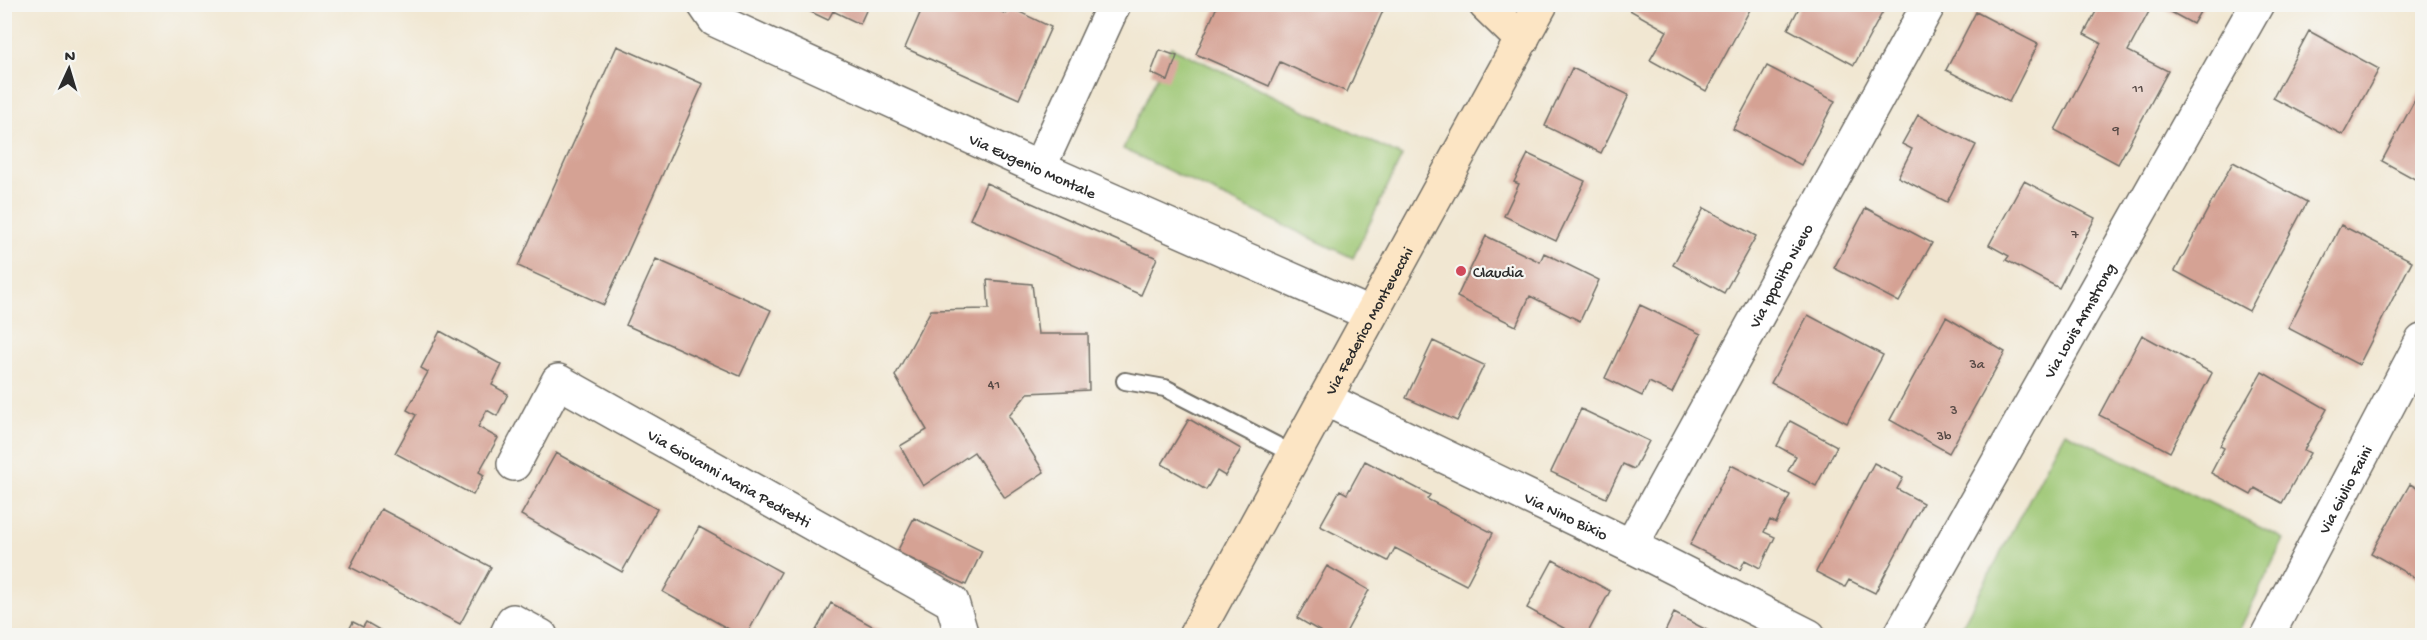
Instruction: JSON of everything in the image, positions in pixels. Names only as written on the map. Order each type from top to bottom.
[{"type":"street","name":"Via Eugenio Montale","points":[[705,4],[715,20],[1039,168],[1370,314]]},
{"type":"street","points":[[1039,168],[1114,4]]},
{"type":"street","points":[[1485,4],[1522,40]]},
{"type":"street","name":"Via Federico Montevecchi","points":[[1195,636],[1541,4]]},
{"type":"street","name":"Via Ippolito Nievo","points":[[1630,546],[1929,4]]},
{"type":"street","name":"Via Louis Armstrong","points":[[1900,636],[2257,4]]},
{"type":"street","name":"Via Giulio Faini","points":[[2267,636],[2422,341]]},
{"type":"street","name":"Via Giovanni Maria Pedretti","points":[[514,464],[558,381],[952,602],[962,636]]},
{"type":"street","name":"Via Nino Bixio","points":[[1325,399],[1630,546],[1809,636]]},
{"type":"street","points":[[506,636],[513,621],[541,636]]},
{"type":"lane","points":[[1125,381],[1165,388],[1293,454]]},
{"type":"green space","points":[[1171,47],[1402,156],[1353,258],[1123,149]]},
{"type":"green space","points":[[2065,432],[2284,539],[2237,635],[1957,635]]},
{"type":"building","points":[[794,4],[869,4],[860,24],[833,11],[828,20]]},
{"type":"building","points":[[924,4],[985,4],[1006,14],[1009,7],[1051,27],[1019,99],[905,48]]},
{"type":"building","points":[[1218,4],[1386,4],[1347,92],[1280,62],[1269,86],[1196,54]]},
{"type":"building","points":[[1619,4],[1753,4],[1706,91],[1650,60],[1667,31]]},
{"type":"building","points":[[1801,4],[1887,4],[1854,65],[1788,29]]},
{"type":"building","points":[[2100,4],[2153,4],[2128,51],[2168,71],[2118,164],[2055,130],[2101,43],[2084,34]]},
{"type":"building","points":[[2158,5],[2204,5],[2193,24]]},
{"type":"building","points":[[1976,12],[2038,44],[2009,102],[1946,70]]},
{"type":"building","points":[[2309,31],[2379,69],[2343,135],[2273,98]]},
{"type":"building","points":[[617,46],[703,84],[604,305],[518,266]]},
{"type":"building","points":[[1160,50],[1177,56],[1168,81],[1151,73]]},
{"type":"building","points":[[1767,66],[1835,101],[1801,165],[1733,129]]},
{"type":"building","points":[[1572,68],[1629,95],[1601,153],[1545,126]]},
{"type":"building","points":[[2422,87],[2422,183],[2382,161]]},
{"type":"building","points":[[1918,115],[1976,145],[1947,202],[1898,177],[1912,149],[1902,144]]},
{"type":"building","points":[[1528,154],[1585,181],[1556,241],[1504,216],[1519,184],[1514,182]]},
{"type":"building","points":[[2233,162],[2307,202],[2249,311],[2175,271]]},
{"type":"building","points":[[2024,181],[2095,218],[2059,288],[2006,260],[2009,256],[1989,245]]},
{"type":"building","points":[[986,183],[1157,258],[1141,295],[970,219]]},
{"type":"building","points":[[1704,208],[1756,236],[1724,293],[1673,265]]},
{"type":"building","points":[[1866,208],[1932,243],[1899,302],[1834,268]]},
{"type":"building","points":[[2341,225],[2412,261],[2359,365],[2288,328]]},
{"type":"building","points":[[1486,236],[1540,262],[1544,253],[1599,280],[1580,321],[1530,296],[1516,326],[1457,297]]},
{"type":"building","points":[[656,259],[771,310],[740,376],[626,325]]},
{"type":"building","points":[[987,280],[1032,284],[1038,334],[1088,334],[1089,390],[1028,393],[1009,416],[1044,472],[1005,498],[974,452],[923,486],[900,446],[927,430],[895,376],[931,310],[989,309]]},
{"type":"building","points":[[1640,305],[1701,334],[1672,393],[1649,382],[1642,396],[1605,378]]},
{"type":"building","points":[[1808,315],[1883,355],[1847,423],[1771,383]]},
{"type":"building","points":[[1946,317],[2005,352],[1949,453],[1890,420]]},
{"type":"building","points":[[440,331],[502,365],[492,385],[508,394],[497,416],[487,410],[478,427],[498,438],[479,472],[484,475],[473,495],[395,453],[416,415],[407,410],[428,372],[421,368]]},
{"type":"building","points":[[2142,335],[2212,373],[2170,452],[2099,415]]},
{"type":"building","points":[[1433,341],[1484,365],[1457,421],[1406,398]]},
{"type":"building","points":[[2262,372],[2327,409],[2304,450],[2310,453],[2282,503],[2255,488],[2251,495],[2211,473],[2224,448],[2220,446]]},
{"type":"building","points":[[1581,409],[1649,441],[1634,469],[1623,464],[1606,498],[1551,472]]},
{"type":"building","points":[[1189,419],[1241,449],[1225,476],[1217,471],[1206,490],[1162,464]]},
{"type":"building","points":[[1790,421],[1837,446],[1816,486],[1788,471],[1796,456],[1777,446]]},
{"type":"building","points":[[556,453],[657,509],[622,572],[521,515]]},
{"type":"building","points":[[1365,461],[1430,495],[1427,499],[1493,533],[1466,585],[1395,548],[1388,561],[1320,526],[1340,490],[1347,494]]},
{"type":"building","points":[[1874,463],[1903,478],[1897,489],[1923,503],[1875,593],[1849,580],[1845,587],[1816,572]]},
{"type":"building","points":[[1731,465],[1790,495],[1776,523],[1770,520],[1764,532],[1775,537],[1760,568],[1745,560],[1740,570],[1690,545]]},
{"type":"building","points":[[2410,484],[2422,491],[2422,582],[2371,553]]},
{"type":"building","points":[[381,509],[491,567],[460,624],[350,567]]},
{"type":"building","points":[[914,518],[982,551],[966,585],[897,552]]},
{"type":"building","points":[[699,527],[781,572],[746,636],[741,636],[663,592]]},
{"type":"building","points":[[1553,560],[1610,591],[1586,636],[1578,636],[1527,608]]},
{"type":"building","points":[[1327,566],[1369,590],[1344,636],[1328,636],[1297,618]]},
{"type":"building","points":[[831,603],[890,636],[813,636]]},
{"type":"building","points":[[1674,613],[1718,636],[1663,636]]},
{"type":"building","points":[[353,622],[363,627],[366,622],[390,636],[346,636]]},
{"type":"place","name":"Claudia","points":[[1461,271]]}]
